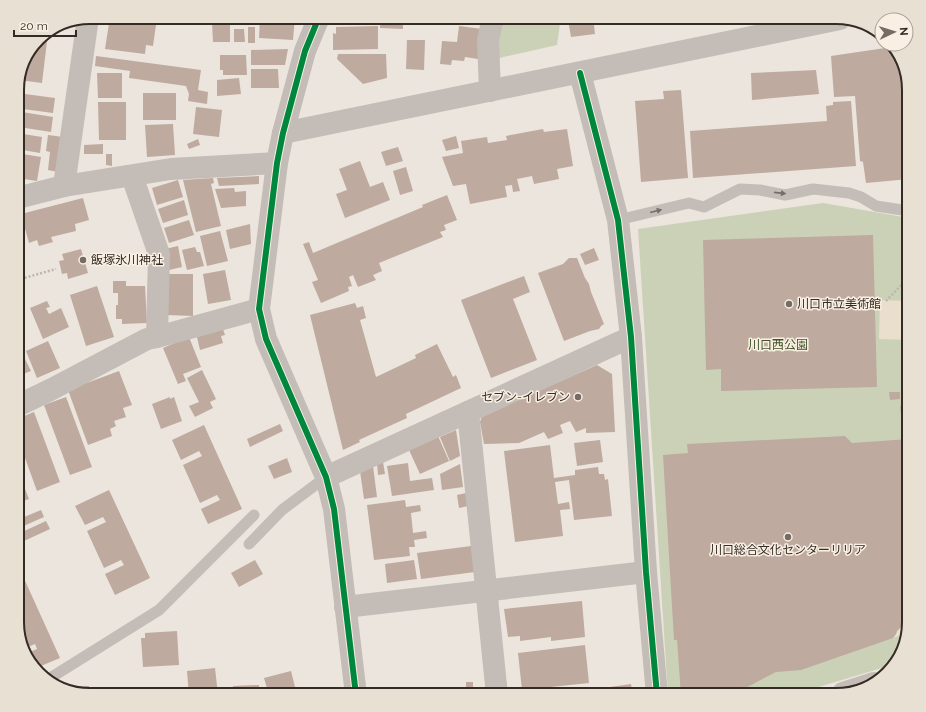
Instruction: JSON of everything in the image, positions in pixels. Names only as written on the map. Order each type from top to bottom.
[{"type":"street","points":[[64,186],[87,24]]},
{"type":"street","points":[[316,24],[305,51],[283,134],[277,163],[259,309],[266,339],[326,476],[334,509],[355,688]]},
{"type":"street","points":[[490,91],[488,40],[491,24]]},
{"type":"street","points":[[283,134],[816,24]]},
{"type":"street","points":[[580,73],[618,220],[631,337],[646,572],[656,688]]},
{"type":"street","points":[[24,196],[64,186],[171,169],[277,163]]},
{"type":"street","points":[[132,176],[159,254],[157,337]]},
{"type":"street","points":[[24,403],[147,339],[259,309]]},
{"type":"street","points":[[326,476],[631,337]]},
{"type":"street","points":[[468,412],[496,688]]},
{"type":"street","points":[[345,607],[646,572]]},
{"type":"lane","points":[[618,220],[689,202],[704,206],[740,189],[760,190],[785,195],[813,189],[849,193],[861,197],[876,206],[902,210]]},
{"type":"lane","points":[[249,544],[282,510],[326,476]]},
{"type":"lane","points":[[53,676],[160,610],[254,515]]},
{"type":"path","points":[[24,278],[56,269]]},
{"type":"path","points":[[886,300],[902,284]]},
{"type":"green space","points":[[500,24],[560,24],[557,45],[495,59]]},
{"type":"green space","name":"川口西公園","points":[[823,203],[902,217],[902,622],[898,643],[893,655],[884,667],[815,688],[668,688],[638,229]]},
{"type":"shaded area","points":[[880,300],[902,301],[902,340],[879,339]]},
{"type":"shaded area","points":[[901,627],[900,636],[893,638],[896,634]]},
{"type":"building","points":[[109,24],[156,24],[153,46],[146,45],[145,54],[105,49]]},
{"type":"building","points":[[212,24],[230,24],[230,42],[213,42]]},
{"type":"building","points":[[260,24],[294,24],[293,40],[259,38]]},
{"type":"building","points":[[380,24],[403,24],[403,29],[380,28]]},
{"type":"building","points":[[569,24],[594,24],[595,34],[571,37]]},
{"type":"building","points":[[378,26],[378,49],[333,50],[333,33],[336,34],[336,27]]},
{"type":"building","points":[[459,26],[482,29],[478,59],[465,57],[464,61],[452,60],[451,65],[440,64],[442,41],[457,42]]},
{"type":"building","points":[[248,27],[255,27],[255,43],[248,43]]},
{"type":"building","points":[[234,29],[244,29],[245,42],[234,42]]},
{"type":"building","points":[[47,40],[42,83],[25,81],[31,61]]},
{"type":"building","points":[[407,40],[425,40],[424,70],[406,69]]},
{"type":"building","points":[[288,49],[285,65],[251,65],[251,50]]},
{"type":"building","points":[[874,50],[874,52],[889,52],[900,73],[902,90],[902,180],[866,183],[863,162],[860,161],[855,96],[834,97],[831,56]]},
{"type":"building","points":[[338,54],[386,54],[387,78],[363,84],[337,59]]},
{"type":"building","points":[[220,55],[246,55],[247,75],[223,75],[223,70],[220,70]]},
{"type":"building","points":[[96,56],[201,70],[198,90],[208,92],[207,104],[188,101],[189,94],[186,86],[129,78],[130,71],[95,66]]},
{"type":"building","points":[[251,69],[278,69],[279,88],[251,88]]},
{"type":"building","points":[[816,70],[819,94],[752,100],[751,73]]},
{"type":"building","points":[[97,73],[122,73],[122,98],[98,98]]},
{"type":"building","points":[[239,78],[241,94],[217,96],[217,80]]},
{"type":"building","points":[[681,90],[688,178],[641,182],[635,101],[664,99],[663,91]]},
{"type":"building","points":[[143,93],[176,93],[176,120],[143,120]]},
{"type":"building","points":[[25,94],[55,98],[53,113],[24,109]]},
{"type":"building","points":[[851,101],[856,166],[693,178],[690,131],[827,121],[826,106],[833,105],[833,102]]},
{"type":"building","points":[[98,102],[126,102],[126,140],[99,140]]},
{"type":"building","points":[[196,107],[222,110],[219,137],[193,134]]},
{"type":"building","points":[[24,112],[53,117],[51,132],[24,128]]},
{"type":"building","points":[[173,124],[175,155],[147,157],[145,125]]},
{"type":"building","points":[[543,129],[544,132],[567,129],[573,166],[557,169],[559,179],[534,184],[532,176],[517,179],[520,191],[513,192],[512,185],[505,186],[507,197],[470,204],[466,184],[453,186],[442,157],[463,153],[461,141],[487,137],[488,143],[507,140],[506,136]]},
{"type":"building","points":[[24,134],[42,137],[40,153],[24,150]]},
{"type":"building","points":[[48,135],[63,137],[58,172],[48,170],[50,152],[46,151]]},
{"type":"building","points":[[456,136],[459,148],[446,151],[442,140]]},
{"type":"building","points":[[198,139],[200,145],[189,149],[187,144]]},
{"type":"building","points":[[103,144],[103,154],[84,154],[84,145]]},
{"type":"building","points":[[398,147],[403,161],[386,166],[381,152]]},
{"type":"building","points":[[24,154],[41,157],[37,181],[24,179]]},
{"type":"building","points":[[106,154],[112,154],[112,166],[106,165]]},
{"type":"building","points":[[360,161],[370,187],[383,182],[390,200],[345,218],[336,194],[347,190],[339,169]]},
{"type":"building","points":[[406,167],[413,191],[400,195],[393,171]]},
{"type":"building","points":[[259,176],[259,184],[219,186],[217,178]]},
{"type":"building","points":[[213,178],[214,183],[211,184],[221,226],[196,232],[183,180]]},
{"type":"building","points":[[178,180],[183,197],[157,205],[152,188]]},
{"type":"building","points":[[234,188],[235,192],[246,191],[246,206],[221,208],[215,189]]},
{"type":"building","points":[[447,195],[457,220],[444,225],[446,230],[440,232],[443,237],[379,263],[382,271],[373,275],[376,280],[358,287],[353,275],[349,277],[352,286],[348,287],[349,291],[321,303],[312,282],[318,280],[303,244],[309,242],[313,253],[423,207],[422,205]]},
{"type":"building","points":[[83,198],[89,220],[75,224],[76,231],[51,237],[53,242],[39,246],[37,240],[29,243],[24,225],[24,213]]},
{"type":"building","points":[[184,200],[188,215],[163,223],[158,209]]},
{"type":"building","points":[[189,220],[194,235],[169,243],[164,228]]},
{"type":"building","points":[[250,224],[251,244],[230,249],[226,230]]},
{"type":"building","points":[[220,231],[228,261],[207,266],[200,236]]},
{"type":"building","name":"川口市立美術館","points":[[873,235],[877,387],[721,391],[721,369],[706,370],[703,240]]},
{"type":"building","points":[[178,246],[182,267],[169,270],[165,249]]},
{"type":"building","points":[[195,247],[197,252],[200,252],[204,266],[187,270],[182,250]]},
{"type":"building","points":[[594,248],[599,260],[585,265],[580,254]]},
{"type":"building","points":[[81,249],[88,273],[68,279],[67,273],[62,274],[59,261],[64,260],[62,254]]},
{"type":"building","points":[[569,258],[577,258],[589,284],[604,324],[599,329],[564,341],[538,273],[563,264]]},
{"type":"building","points":[[225,270],[231,300],[208,304],[203,274]]},
{"type":"building","points":[[168,274],[193,274],[193,316],[167,315]]},
{"type":"building","points":[[524,276],[530,292],[513,299],[537,360],[491,378],[461,300]]},
{"type":"building","points":[[113,281],[126,281],[126,286],[145,286],[147,323],[122,324],[122,319],[116,319],[118,293],[113,293]]},
{"type":"building","points":[[97,286],[114,337],[86,346],[70,295]]},
{"type":"building","points":[[47,301],[50,307],[46,308],[49,314],[61,308],[69,327],[43,339],[30,308]]},
{"type":"building","points":[[355,303],[357,308],[363,306],[366,318],[360,320],[376,377],[416,358],[415,355],[437,344],[453,377],[456,375],[461,388],[406,414],[407,418],[359,440],[360,442],[343,450],[310,315]]},
{"type":"building","points":[[223,329],[225,335],[221,336],[223,343],[200,350],[197,337]]},
{"type":"building","points":[[189,337],[201,367],[183,374],[186,381],[178,384],[163,348]]},
{"type":"building","points":[[48,341],[60,368],[37,378],[26,351]]},
{"type":"building","points":[[24,357],[31,371],[24,374]]},
{"type":"building","points":[[597,365],[612,374],[615,432],[586,433],[586,428],[576,432],[570,421],[560,425],[563,433],[548,439],[544,432],[519,443],[484,444],[480,422],[482,416]]},
{"type":"building","points":[[202,370],[216,399],[210,402],[213,408],[195,417],[189,406],[199,402],[187,378]]},
{"type":"building","points":[[119,371],[132,405],[123,408],[126,417],[114,421],[116,426],[110,429],[112,436],[88,445],[68,390]]},
{"type":"building","points":[[889,392],[900,392],[900,399],[890,400]]},
{"type":"building","points":[[66,397],[92,467],[70,475],[44,405]]},
{"type":"building","points":[[170,397],[170,399],[174,397],[182,421],[161,429],[152,404]]},
{"type":"building","points":[[900,406],[902,406],[901,414]]},
{"type":"building","points":[[34,412],[60,482],[37,491],[24,455],[24,416]]},
{"type":"building","points":[[280,424],[283,431],[250,447],[247,439]]},
{"type":"building","points":[[204,425],[242,509],[208,524],[201,509],[220,500],[217,495],[200,503],[183,465],[202,456],[199,451],[181,460],[172,440]]},
{"type":"building","points":[[456,430],[460,456],[450,461],[440,437]]},
{"type":"building","points":[[438,436],[449,461],[420,474],[409,450]]},
{"type":"building","name":"川口総合文化センターリリア","points":[[845,436],[852,443],[902,439],[902,622],[901,627],[893,638],[801,670],[776,672],[745,688],[680,688],[677,640],[674,640],[663,455],[688,453],[687,444]]},
{"type":"building","points":[[600,440],[603,462],[577,466],[574,443]]},
{"type":"building","points":[[550,445],[554,478],[575,475],[575,470],[598,467],[599,474],[604,474],[605,480],[608,479],[612,516],[574,520],[569,480],[555,482],[558,504],[569,502],[570,509],[560,510],[563,536],[515,542],[504,451]]},
{"type":"building","points":[[287,458],[292,472],[274,479],[268,466]]},
{"type":"building","points":[[383,462],[385,474],[378,475],[377,463]]},
{"type":"building","points":[[408,463],[410,481],[432,478],[434,490],[392,496],[387,466]]},
{"type":"building","points":[[460,464],[463,487],[442,490],[440,474]]},
{"type":"building","points":[[373,466],[377,497],[364,499],[360,471]]},
{"type":"building","points":[[24,486],[29,499],[24,501]]},
{"type":"building","points":[[109,490],[150,578],[115,595],[105,574],[124,565],[121,560],[104,568],[87,531],[106,522],[103,517],[85,525],[75,506]]},
{"type":"building","points":[[466,493],[468,506],[459,508],[457,495]]},
{"type":"building","points":[[405,500],[406,507],[420,505],[421,511],[411,513],[413,533],[426,531],[427,538],[414,540],[415,547],[409,547],[410,556],[374,560],[367,505]]},
{"type":"building","points":[[41,510],[44,517],[24,526],[24,517]]},
{"type":"building","points":[[46,521],[50,529],[24,541],[24,531]]},
{"type":"building","points":[[471,546],[475,572],[421,579],[417,553]]},
{"type":"building","points":[[255,560],[263,574],[239,587],[231,573]]},
{"type":"building","points":[[414,560],[417,579],[387,583],[385,564]]},
{"type":"building","points":[[24,578],[60,658],[41,666],[31,651],[37,649],[35,644],[29,647],[26,639],[24,626]]},
{"type":"building","points":[[582,601],[585,637],[551,641],[551,637],[520,641],[520,636],[508,637],[504,609]]},
{"type":"building","points":[[177,631],[179,665],[143,667],[141,638],[145,638],[145,633]]},
{"type":"building","points":[[585,645],[589,683],[541,688],[522,688],[518,653]]},
{"type":"building","points":[[215,668],[217,688],[188,688],[187,671]]},
{"type":"building","points":[[291,671],[295,688],[267,688],[264,678]]},
{"type":"building","points":[[466,682],[473,682],[473,688],[466,688]]},
{"type":"building","points":[[631,684],[632,688],[603,688]]},
{"type":"building","points":[[259,685],[259,688],[233,688],[233,686]]},
{"type":"building","points":[[78,686],[89,686],[89,688]]},
{"type":"cycle path","points":[[316,24],[305,51],[283,133],[277,163],[259,309],[266,339],[326,477],[334,509],[355,688]]},
{"type":"cycle path","points":[[580,73],[618,220],[631,337],[646,572],[656,688]]},
{"type":"place","name":"飯塚氷川神社","points":[[83,260]]},
{"type":"place","name":"川口市立美術館","points":[[789,304]]},
{"type":"place","name":"セブン-イレブン","points":[[578,397]]},
{"type":"place","name":"川口総合文化センターリリア","points":[[788,537]]}]
